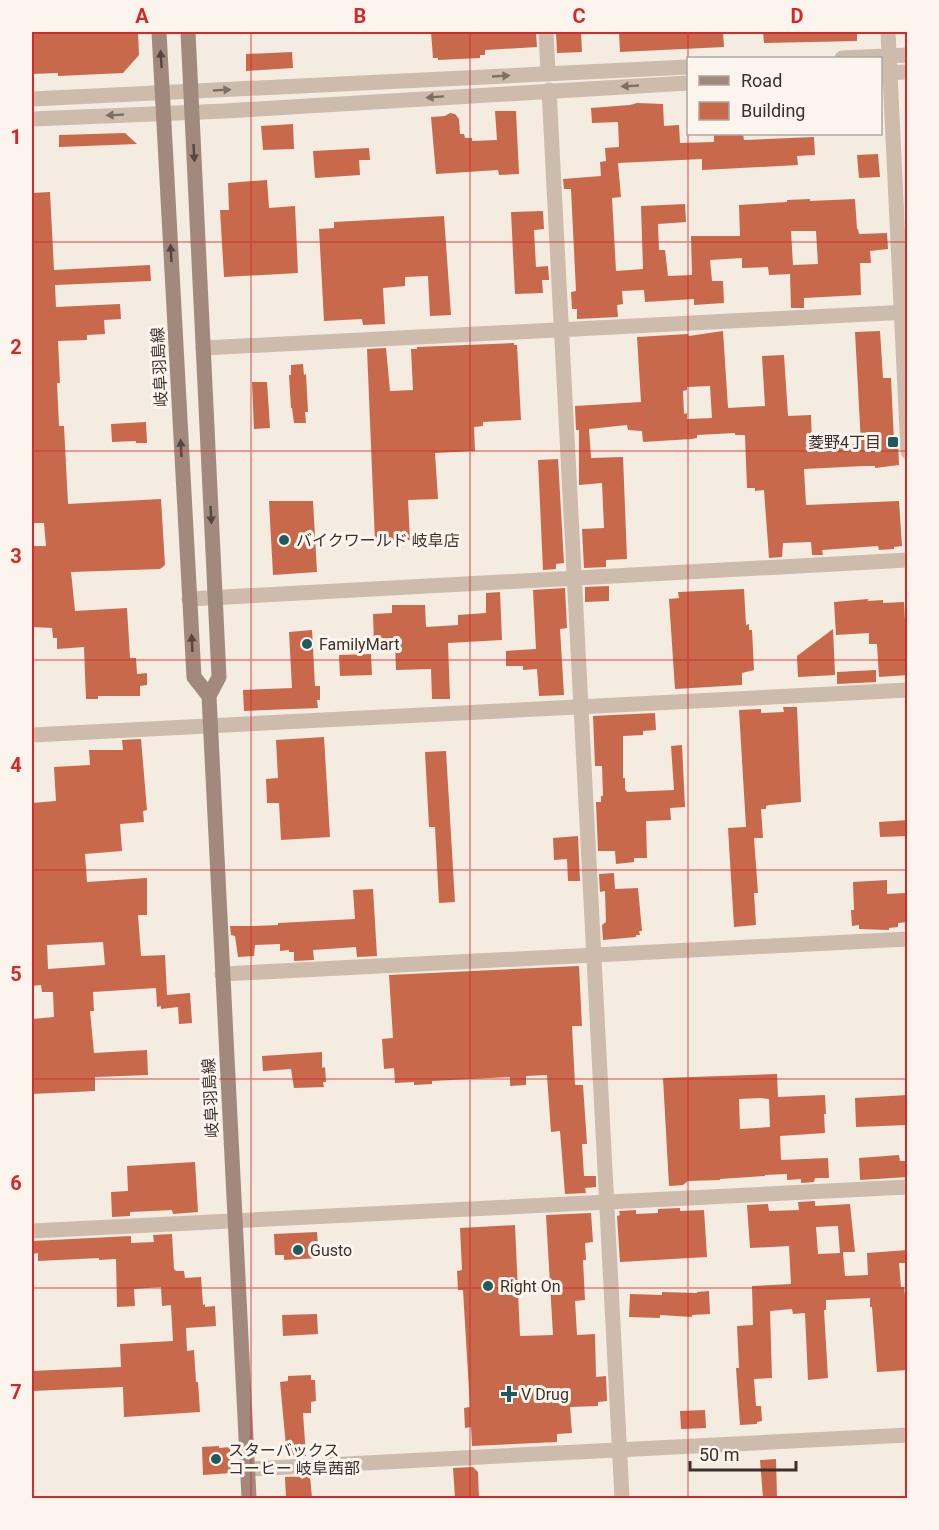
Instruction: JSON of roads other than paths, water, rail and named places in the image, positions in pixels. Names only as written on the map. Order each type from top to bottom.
[{"type":"main road","name":"岐阜羽島線","points":[[159,32],[194,677],[209,696]]},
{"type":"main road","name":"岐阜羽島線","points":[[188,32],[219,677],[209,696],[249,1498]]},
{"type":"street","points":[[546,32],[548,74]]},
{"type":"street","points":[[888,32],[889,56],[885,73],[904,312],[908,452]]},
{"type":"street","points":[[866,57],[908,55]]},
{"type":"street","points":[[32,99],[687,67]]},
{"type":"street","points":[[885,73],[908,72]]},
{"type":"street","points":[[32,118],[192,112],[687,83]]},
{"type":"street","points":[[549,90],[622,1498]]},
{"type":"street","points":[[203,348],[904,312]]},
{"type":"street","points":[[189,598],[908,560]]},
{"type":"street","points":[[32,735],[908,690]]},
{"type":"street","points":[[222,974],[908,939]]},
{"type":"street","points":[[32,1231],[908,1187]]},
{"type":"street","points":[[247,1469],[908,1435]]},
{"type":"place","name":"菱野4丁目","points":[[893,442]]},
{"type":"place","name":"バイクワールド 岐阜店","points":[[284,540]]},
{"type":"place","name":"FamilyMart","points":[[307,644]]},
{"type":"place","name":"Gusto","points":[[298,1250]]},
{"type":"place","name":"Right On","points":[[488,1286]]},
{"type":"place","name":"V Drug","points":[[509,1394]]},
{"type":"place","name":"スターバックス コーヒー 岐阜茜部","points":[[216,1459]]}]
